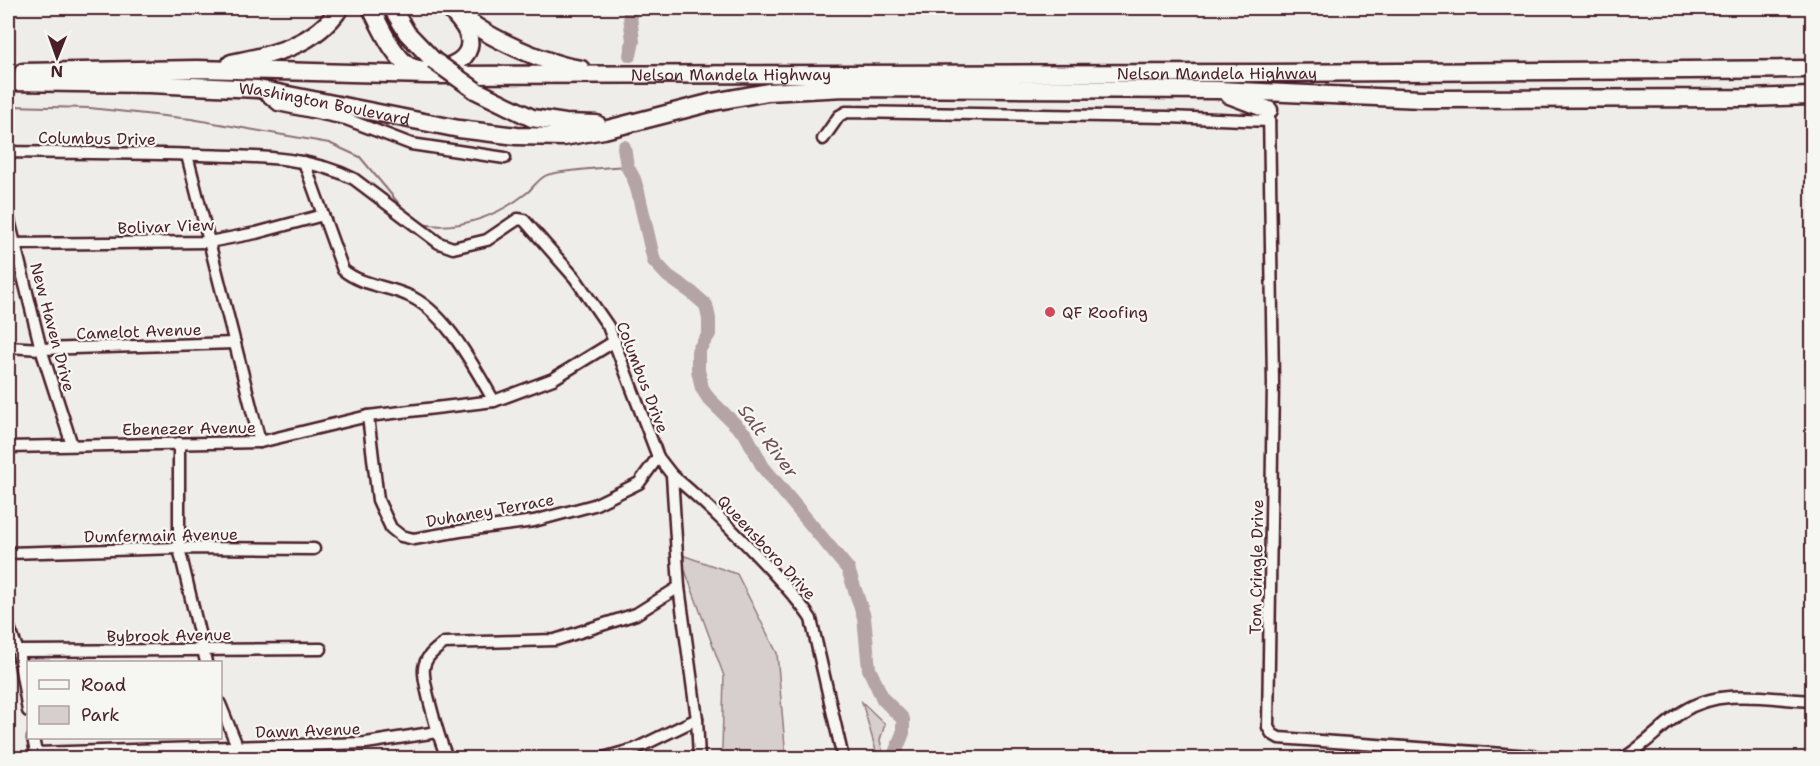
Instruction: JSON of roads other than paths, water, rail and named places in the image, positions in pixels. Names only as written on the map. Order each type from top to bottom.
[{"type":"highway","points":[[197,69],[258,58],[292,48],[330,22],[340,8]]},
{"type":"highway","points":[[371,8],[406,64],[420,70],[438,70],[458,63],[469,46],[464,26],[451,8]]},
{"type":"highway","points":[[392,8],[407,33],[433,60],[475,90],[532,117],[565,123],[602,124],[637,120]]},
{"type":"highway","points":[[451,8],[488,34],[533,54],[577,68],[621,75]]},
{"type":"highway","name":"Washington Boulevard","points":[[8,72],[197,69],[427,75],[621,75]]},
{"type":"highway","name":"Nelson Mandela Highway","points":[[621,75],[1812,69]]},
{"type":"highway","name":"Washington Boulevard","points":[[8,82],[149,84],[258,89],[459,129],[517,136],[577,135],[637,120]]},
{"type":"highway","name":"Nelson Mandela Highway","points":[[637,120],[713,102],[779,91],[845,88],[1217,90],[1421,99],[1812,96]]},
{"type":"highway","points":[[1217,90],[1269,116]]},
{"type":"street","points":[[258,89],[278,105],[346,119],[411,144],[505,158]]},
{"type":"street","points":[[823,139],[839,116],[846,112],[1168,117],[1269,116]]},
{"type":"street","name":"Tom Cringle Drive","points":[[1269,116],[1273,383],[1268,727],[1272,734],[1280,738],[1559,759]]},
{"type":"street","name":"Columbus Drive","points":[[8,152],[258,157],[304,162],[340,172],[354,179],[439,243],[453,248],[487,240],[518,219],[524,220],[575,278],[608,326],[658,457],[672,475]]},
{"type":"street","points":[[187,155],[260,442]]},
{"type":"street","points":[[304,162],[343,270],[371,285],[409,295],[437,316],[464,349],[494,401]]},
{"type":"street","name":"New Haven Drive","points":[[8,216],[11,244],[72,445]]},
{"type":"street","name":"Bolivar View","points":[[11,244],[209,242],[323,216]]},
{"type":"street","name":"Ebenezer Avenue","points":[[8,447],[260,442],[368,416],[494,401],[553,379],[615,341]]},
{"type":"street","name":"Camelot Avenue","points":[[8,347],[41,349],[235,343]]},
{"type":"street","name":"Duhaney Terrace","points":[[368,416],[378,500],[391,528],[402,536],[414,539],[534,521],[594,505],[639,483],[658,457]]},
{"type":"street","points":[[179,443],[178,548],[205,661]]},
{"type":"street","points":[[672,475],[679,587],[697,719],[699,759]]},
{"type":"street","name":"Queensboro Drive","points":[[672,475],[701,499],[744,542],[801,604],[811,619],[843,759]]},
{"type":"street","name":"Dumfermain Avenue","points":[[8,553],[178,548],[314,549]]},
{"type":"street","points":[[448,759],[442,750],[437,732],[424,668],[430,656],[444,643],[555,640],[636,614],[679,587]]},
{"type":"street","points":[[8,625],[18,651],[27,705]]},
{"type":"street","name":"Bybrook Avenue","points":[[18,651],[321,649]]},
{"type":"street","points":[[1624,759],[1683,711],[1704,701],[1724,696],[1812,701]]},
{"type":"street","points":[[222,709],[242,759]]},
{"type":"street","points":[[603,759],[635,749],[697,719]]},
{"type":"street","name":"Dawn Avenue","points":[[37,756],[366,743],[437,732]]},
{"type":"street","points":[[33,739],[37,756]]},
{"type":"waterway","name":"Salt River","points":[[629,8],[633,41],[630,55]]},
{"type":"waterway","points":[[8,106],[90,108],[191,119],[329,143],[360,157],[405,211]]},
{"type":"waterway","name":"Salt River","points":[[624,147],[627,166],[638,192],[654,261],[668,276],[706,305],[709,334],[698,351],[698,370],[702,388],[709,399],[746,435],[763,467],[848,569],[864,617],[869,669],[883,699],[903,719],[903,733],[893,758]]},
{"type":"waterway","points":[[421,224],[450,225],[491,215],[516,201],[542,178],[550,174],[627,166]]},
{"type":"place","name":"QF Roofing","points":[[1050,312]]}]
